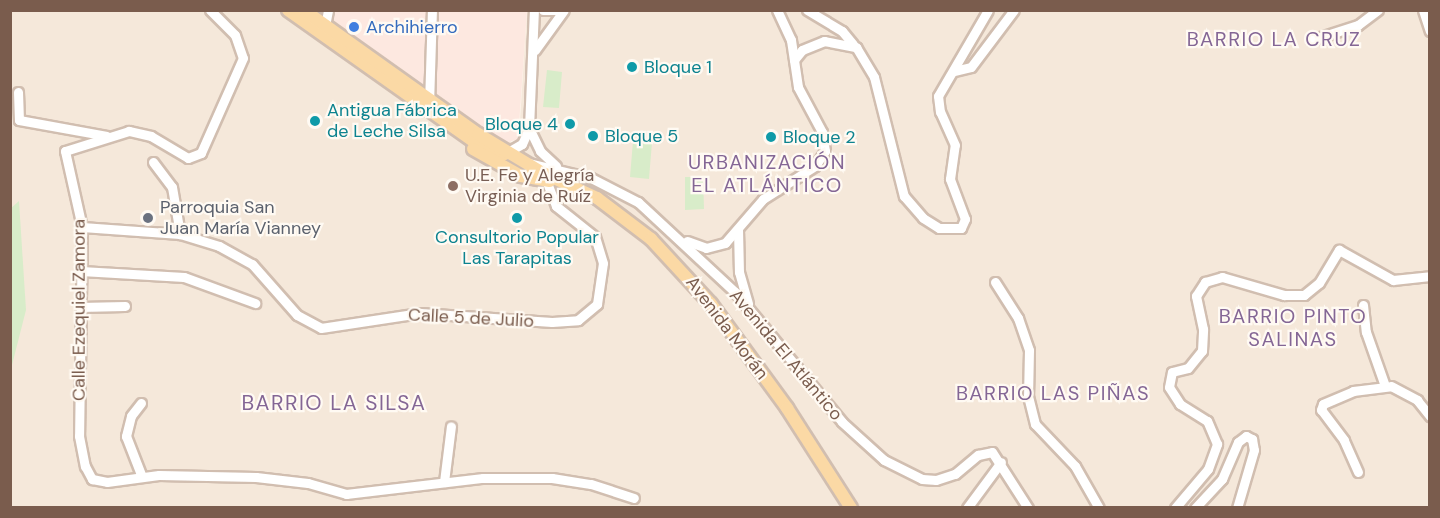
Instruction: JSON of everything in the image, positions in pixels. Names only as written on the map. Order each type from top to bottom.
[{"type":"main road","points":[[288,10],[324,31],[428,105],[508,153]]},
{"type":"main road","points":[[304,10],[324,31]]},
{"type":"main road","points":[[428,105],[442,120],[486,150],[508,153]]},
{"type":"main road","name":"Avenida Morán","points":[[442,120],[450,133],[486,159],[521,176],[569,183]]},
{"type":"main road","name":"Avenida Morán","points":[[508,153],[569,183],[621,214],[684,270],[787,408],[851,507]]},
{"type":"main road","points":[[486,159],[527,163]]},
{"type":"street","points":[[18,92],[19,120],[108,136],[140,132],[188,159],[201,153],[243,58],[235,35],[210,10]]},
{"type":"street","points":[[324,31],[328,10]]},
{"type":"street","points":[[428,105],[432,10]]},
{"type":"street","points":[[508,153],[522,144],[529,128],[535,50],[534,10]]},
{"type":"street","points":[[543,10],[562,10]]},
{"type":"street","points":[[535,50],[562,10]]},
{"type":"street","points":[[670,229],[694,245],[714,248],[725,243],[769,194],[815,166],[825,151],[822,132],[798,87],[788,31],[777,10]]},
{"type":"street","points":[[807,10],[842,31],[874,77],[904,196],[923,218],[946,230],[964,227],[965,223],[951,187],[955,145],[938,104],[940,90],[954,71],[988,10]]},
{"type":"street","points":[[954,71],[971,67],[1014,10]]},
{"type":"street","points":[[1311,40],[1351,28],[1378,10]]},
{"type":"street","points":[[1424,10],[1430,31]]},
{"type":"street","points":[[794,60],[815,43],[853,44]]},
{"type":"street","points":[[529,128],[540,151],[558,168]]},
{"type":"street","name":"Calle Ezequiel Zamora","points":[[108,136],[65,151],[82,227],[79,436],[85,466],[92,479],[107,482],[142,477]]},
{"type":"street","points":[[153,162],[172,187],[180,234]]},
{"type":"street","name":"Avenida El Atlántico","points":[[527,163],[558,168],[624,194],[670,229],[750,309],[842,422],[884,460],[922,479],[936,480],[955,474],[985,452],[995,454],[1001,462]]},
{"type":"street","name":"Calle 5 de Julio","points":[[82,227],[180,234],[219,246],[252,264],[297,315],[321,328],[420,313],[552,322],[578,320],[597,304],[604,281],[603,263],[595,237],[556,206],[546,180]]},
{"type":"street","points":[[738,227],[739,273],[750,309]]},
{"type":"street","points":[[1175,507],[1208,469],[1217,444],[1206,421],[1180,404],[1169,387],[1172,372],[1188,368],[1202,351],[1203,329],[1196,296],[1205,282],[1222,277],[1298,297],[1315,288],[1339,250],[1393,280],[1430,276]]},
{"type":"street","points":[[81,271],[184,277],[255,303]]},
{"type":"street","points":[[995,282],[1018,318],[1029,350],[1028,396],[1035,424],[1075,466],[1099,507]]},
{"type":"street","points":[[1363,305],[1366,332],[1385,386]]},
{"type":"street","points":[[80,307],[125,306]]},
{"type":"street","points":[[1358,472],[1344,440],[1321,410],[1323,404],[1353,391],[1385,386],[1410,394],[1430,416]]},
{"type":"street","points":[[141,403],[131,416],[126,436],[142,477],[256,477],[308,483],[346,494],[444,482],[552,478],[591,484],[634,498]]},
{"type":"street","points":[[444,482],[451,426]]},
{"type":"street","points":[[1195,507],[1222,479],[1238,442],[1246,436],[1252,439],[1254,450],[1237,507]]},
{"type":"street","points":[[967,507],[1001,462],[1028,507]]},
{"type":"shaded area","points":[[10,11],[320,11],[340,30],[513,143],[519,136],[527,11],[1429,11],[1429,507],[11,507]]},
{"type":"shaded area","points":[[320,11],[527,11],[518,139],[506,143],[455,113],[340,30]]},
{"type":"green space","points":[[547,70],[562,72],[559,108],[543,107]]},
{"type":"green space","points":[[633,141],[652,142],[649,179],[630,177]]},
{"type":"green space","points":[[685,177],[703,177],[704,209],[685,210]]},
{"type":"green space","points":[[19,201],[26,310],[12,365],[10,209]]},
{"type":"place","name":"Archihierro","points":[[354,27]]},
{"type":"place","name":"Bloque 1","points":[[632,67]]},
{"type":"place","name":"Antigua Fábrica de Leche Silsa","points":[[315,121]]},
{"type":"place","name":"Bloque 4","points":[[570,124]]},
{"type":"place","name":"Bloque 5","points":[[593,136]]},
{"type":"place","name":"Bloque 2","points":[[771,137]]},
{"type":"place","name":"U.E. Fe y Alegría Virginia de Ruíz","points":[[453,186]]},
{"type":"place","name":"Parroquia San Juan María Vianney","points":[[148,218]]},
{"type":"place","name":"Consultorio Popular Las Tarapitas","points":[[517,218]]},
{"type":"district","name":"BARRIO LA CRUZ","points":[[1274,39]]},
{"type":"district","name":"URBANIZACIÓN EL ATLÁNTICO","points":[[767,174]]},
{"type":"district","name":"BARRIO PINTO SALINAS","points":[[1293,328]]},
{"type":"district","name":"BARRIO LAS PIÑAS","points":[[1053,393]]},
{"type":"district","name":"BARRIO LA SILSA","points":[[334,403]]}]
